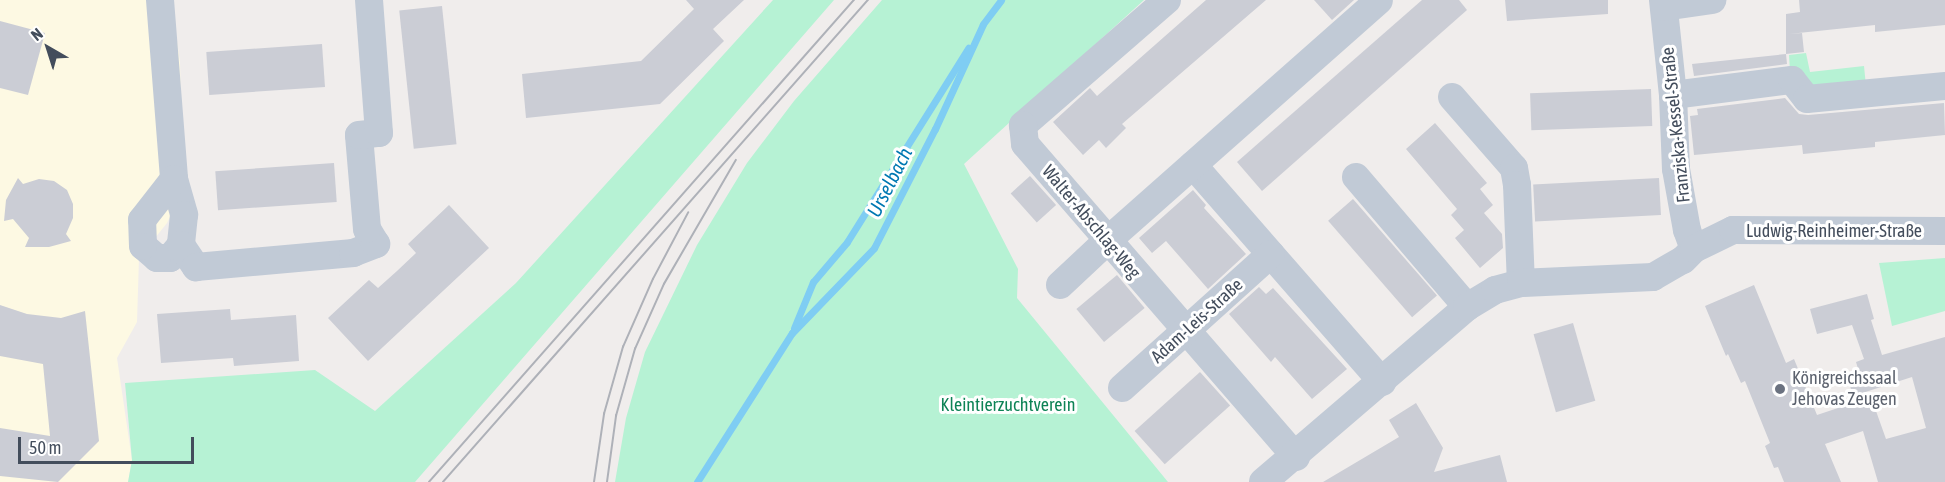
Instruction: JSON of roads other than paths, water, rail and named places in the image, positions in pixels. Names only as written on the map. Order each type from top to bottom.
[{"type":"street","points":[[160,0],[174,179],[184,215],[182,245],[196,267],[352,253],[376,244],[367,229],[359,135],[379,134],[369,0]]},
{"type":"street","name":"Walter-Abschlag-Weg","points":[[1167,0],[1023,125],[1025,144],[1185,332],[1296,457]]},
{"type":"street","points":[[1060,285],[1379,0]]},
{"type":"street","points":[[1664,3],[1712,0]]},
{"type":"street","name":"Franziska-Kessel-Straße","points":[[1664,3],[1673,95],[1676,169],[1694,249]]},
{"type":"street","points":[[1673,95],[1792,80],[1807,99],[1945,86]]},
{"type":"street","points":[[1452,97],[1514,168],[1517,185],[1521,284]]},
{"type":"street","points":[[1193,165],[1382,382]]},
{"type":"street","points":[[1356,177],[1467,307]]},
{"type":"street","points":[[174,179],[142,220],[143,246],[157,258],[170,258],[182,245]]},
{"type":"street","name":"Ludwig-Reinheimer-Straße","points":[[1263,482],[1296,457],[1467,307],[1495,290],[1521,284],[1653,277],[1683,260],[1694,249],[1733,230],[1945,231]]},
{"type":"street","name":"Adam-Leis-Straße","points":[[1122,388],[1271,254]]},
{"type":"waterway","name":"Urselbach","points":[[697,482],[792,333],[874,248],[935,129],[983,24],[1001,0]]},
{"type":"waterway","name":"Urselbach","points":[[794,328],[813,282],[847,242],[968,48]]},
{"type":"tram line","points":[[429,482],[854,0]]},
{"type":"tram line","points":[[443,482],[868,0]]},
{"type":"tram line","points":[[607,482],[616,416],[635,349],[664,284],[736,160]]},
{"type":"tram line","points":[[594,482],[604,414],[623,347],[653,279],[688,213]]},
{"type":"place","name":"Königreichssaal Jehovas Zeugen","points":[[1780,389]]},
{"type":"park label","name":"Kleintierzuchtverein","points":[[1008,405]]}]
